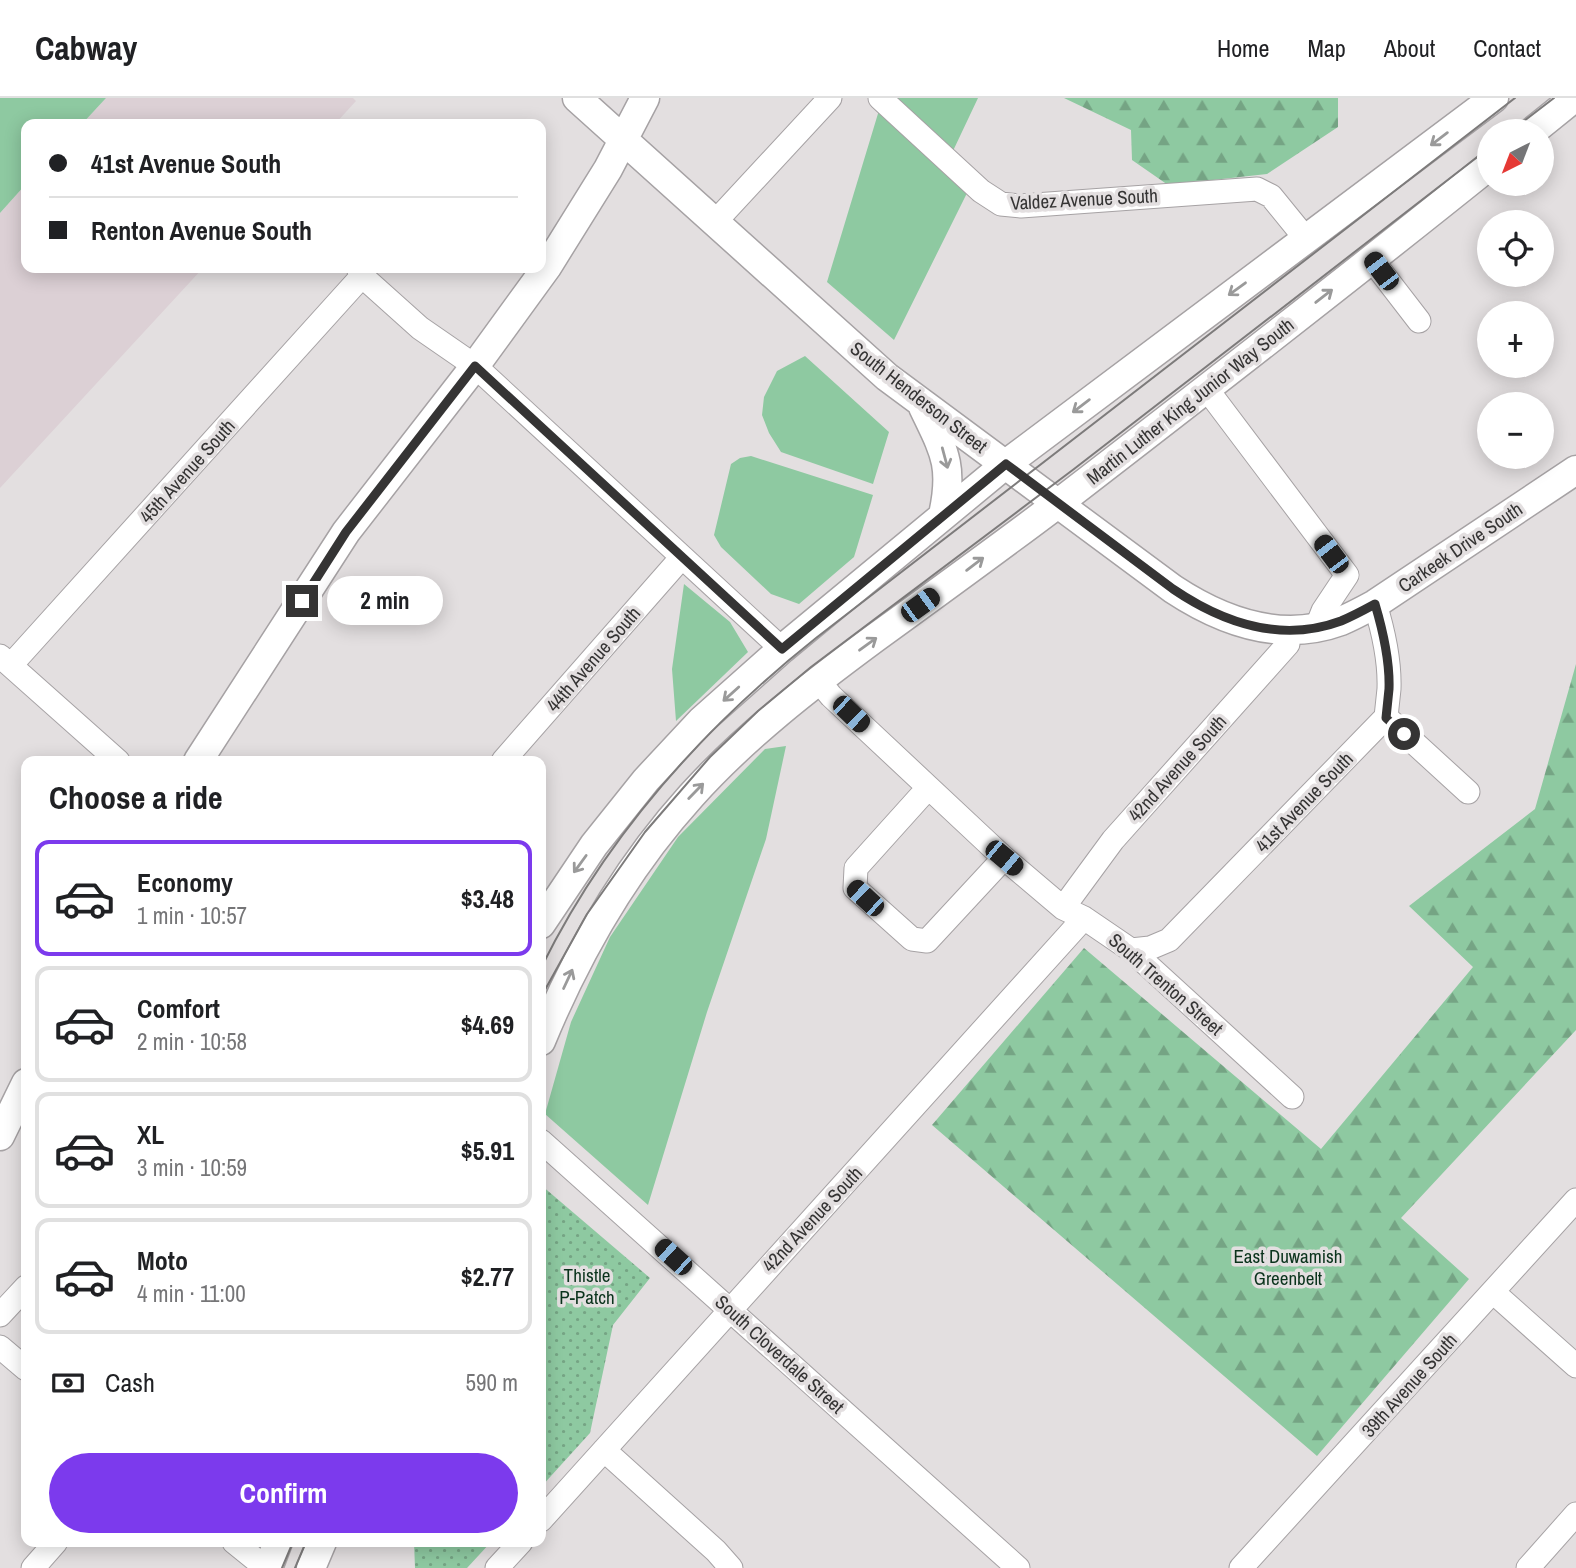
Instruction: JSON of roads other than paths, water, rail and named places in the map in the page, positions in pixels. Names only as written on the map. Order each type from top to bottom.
[{"type":"main road","name":"South Henderson Street","points":[[577,98],[887,377],[922,405],[1199,606],[1235,622],[1302,628]]},
{"type":"main road","points":[[546,268],[625,140],[645,98]]},
{"type":"main road","points":[[546,916],[594,845],[646,780],[701,721],[782,649],[1006,464],[1494,98]]},
{"type":"main road","points":[[1548,119],[1574,98]]},
{"type":"main road","name":"Martin Luther King Junior Way South","points":[[546,1030],[580,953],[634,867],[698,789],[753,735],[818,680],[1058,503],[1477,176]]},
{"type":"main road","points":[[201,756],[346,532],[475,366],[543,273]]},
{"type":"main road","points":[[922,405],[947,461],[948,492],[943,514]]},
{"type":"main road","name":"Carkeek Drive South","points":[[1302,628],[1341,621],[1375,604],[1576,470]]},
{"type":"main road","points":[[0,1136],[21,1093]]},
{"type":"main road","points":[[267,1568],[276,1547]]},
{"type":"main road","points":[[311,1568],[320,1547]]},
{"type":"street","points":[[715,222],[830,98]]},
{"type":"street","name":"Valdez Avenue South","points":[[880,98],[981,191],[1002,204],[1021,206],[1257,189],[1271,196],[1306,239]]},
{"type":"street","points":[[1372,260],[1419,321]]},
{"type":"street","name":"45th Avenue South","points":[[5,660],[359,273]]},
{"type":"street","points":[[361,273],[420,328],[475,366],[782,649]]},
{"type":"street","name":"42nd Avenue South","points":[[546,1514],[729,1308],[887,1138],[1074,913],[1113,840],[1302,628],[1323,611],[1347,575],[1206,388]]},
{"type":"street","name":"44th Avenue South","points":[[507,756],[682,557]]},
{"type":"street","points":[[1375,604],[1387,664],[1389,688],[1386,718],[1468,792]]},
{"type":"street","points":[[5,660],[112,756]]},
{"type":"street","name":"South Trenton Street","points":[[818,680],[1004,858],[1074,913],[1131,950],[1292,1097]]},
{"type":"street","name":"41st Avenue South","points":[[1131,950],[1150,948],[1169,940],[1386,718]]},
{"type":"street","points":[[928,788],[856,868],[855,888],[912,939],[927,941],[1004,858]]},
{"type":"street","name":"South Cloverdale Street","points":[[546,1145],[1018,1568]]},
{"type":"street","name":"39th Avenue South","points":[[1241,1568],[1576,1200]]},
{"type":"street","points":[[0,1315],[21,1292]]},
{"type":"street","points":[[1493,1292],[1576,1366]]},
{"type":"street","points":[[0,1347],[21,1365]]},
{"type":"street","points":[[604,1450],[716,1551],[731,1568]]},
{"type":"street","points":[[1528,1568],[1576,1514]]},
{"type":"street","points":[[33,1568],[52,1547]]},
{"type":"street","points":[[240,1547],[267,1568]]},
{"type":"street","points":[[497,1568],[516,1547]]},
{"type":"tram line","points":[[546,959],[595,874],[626,830],[696,748],[774,673],[1515,98]]},
{"type":"tram line","points":[[1527,119],[1554,98]]},
{"type":"tram line","points":[[546,988],[587,914],[645,832],[710,757],[758,711],[811,667],[1074,469],[1477,157]]},
{"type":"tram line","points":[[282,1568],[291,1547]]},
{"type":"tram line","points":[[295,1568],[304,1547]]},
{"type":"park label","name":"East Duwamish Greenbelt","points":[[1288,1267]]},
{"type":"park label","name":"Thistle P-Patch","points":[[587,1286]]}]
